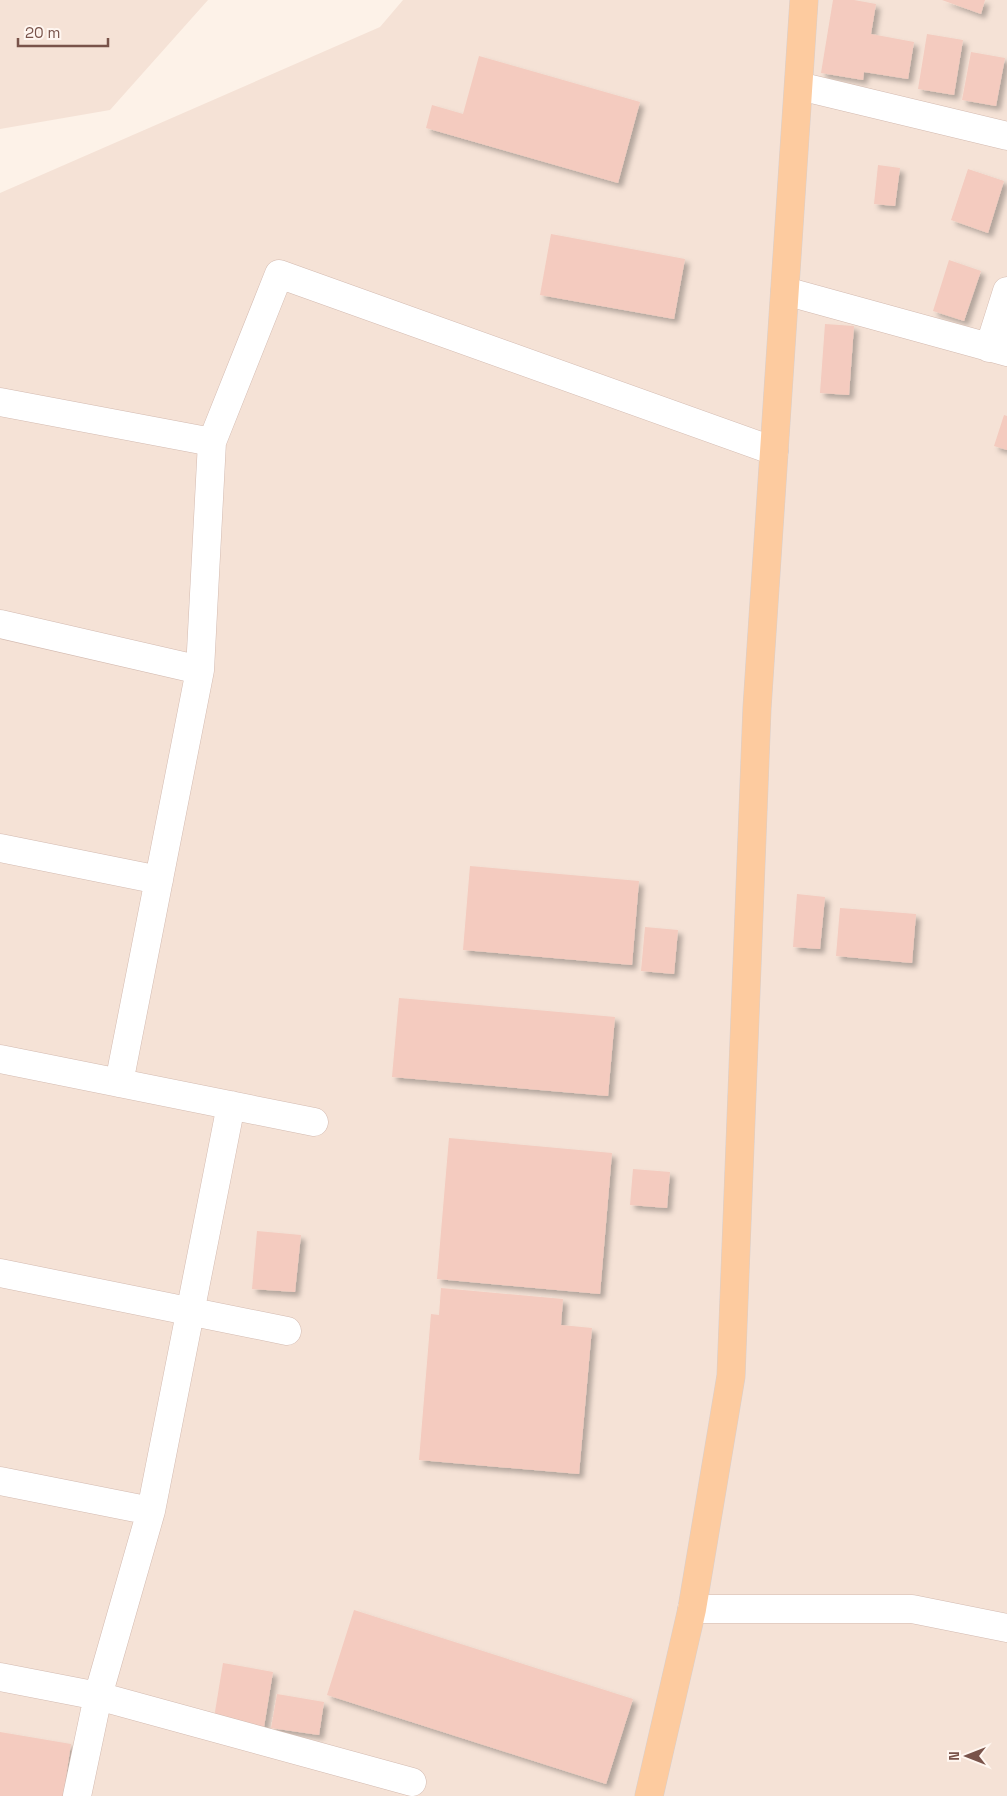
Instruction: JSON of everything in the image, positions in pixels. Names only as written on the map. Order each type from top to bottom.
[{"type":"main road","points":[[649,1796],[692,1609],[731,1376],[757,708],[804,0]]},
{"type":"street","points":[[799,86],[1007,136]]},
{"type":"street","points":[[119,1083],[200,670],[212,442],[279,274],[774,451]]},
{"type":"street","points":[[785,291],[998,350],[1007,291]]},
{"type":"street","points":[[0,402],[212,442]]},
{"type":"street","points":[[0,624],[200,670]]},
{"type":"street","points":[[0,848],[159,880]]},
{"type":"street","points":[[0,1059],[314,1122]]},
{"type":"street","points":[[77,1796],[98,1696],[151,1511],[231,1105]]},
{"type":"street","points":[[0,1273],[287,1331]]},
{"type":"street","points":[[0,1481],[151,1511]]},
{"type":"street","points":[[692,1609],[912,1609],[1007,1628]]},
{"type":"street","points":[[0,1677],[98,1696],[412,1782]]},
{"type":"shaded area","points":[[0,0],[208,0],[110,110],[0,129]]},
{"type":"shaded area","points":[[403,0],[1007,0],[1007,1796],[0,1796],[0,193],[380,27]]},
{"type":"building","points":[[833,0],[854,0],[876,4],[871,34],[914,42],[908,79],[864,72],[863,80],[821,73]]},
{"type":"building","points":[[942,0],[985,0],[981,14]]},
{"type":"building","points":[[927,34],[963,40],[954,95],[918,89]]},
{"type":"building","points":[[971,52],[1005,58],[996,106],[962,100]]},
{"type":"building","points":[[479,56],[640,102],[618,183],[426,128],[432,105],[463,114]]},
{"type":"building","points":[[878,165],[900,168],[895,206],[874,204]]},
{"type":"building","points":[[968,169],[1004,181],[988,233],[951,220]]},
{"type":"building","points":[[551,234],[685,259],[674,319],[540,295]]},
{"type":"building","points":[[949,260],[981,271],[964,321],[933,311]]},
{"type":"building","points":[[825,324],[854,326],[849,395],[820,393]]},
{"type":"building","points":[[1004,415],[1007,416],[1007,450],[994,446]]},
{"type":"building","points":[[470,866],[639,881],[632,965],[463,950]]},
{"type":"building","points":[[797,894],[825,897],[820,949],[793,947]]},
{"type":"building","points":[[840,908],[916,914],[912,963],[836,956]]},
{"type":"building","points":[[645,927],[678,930],[674,974],[641,971]]},
{"type":"building","points":[[399,998],[615,1017],[608,1096],[392,1077]]},
{"type":"building","points":[[449,1138],[612,1153],[600,1294],[437,1279]]},
{"type":"building","points":[[633,1169],[670,1172],[667,1208],[630,1205]]},
{"type":"building","points":[[257,1231],[301,1235],[295,1292],[252,1289]]},
{"type":"building","points":[[441,1288],[563,1299],[561,1325],[592,1328],[579,1474],[419,1460],[431,1314],[439,1315]]},
{"type":"building","points":[[354,1610],[633,1699],[606,1784],[327,1695]]},
{"type":"building","points":[[223,1663],[273,1672],[264,1727],[214,1718]]},
{"type":"building","points":[[277,1694],[324,1702],[319,1735],[271,1728]]},
{"type":"building","points":[[0,1732],[71,1744],[63,1796],[0,1796]]}]
